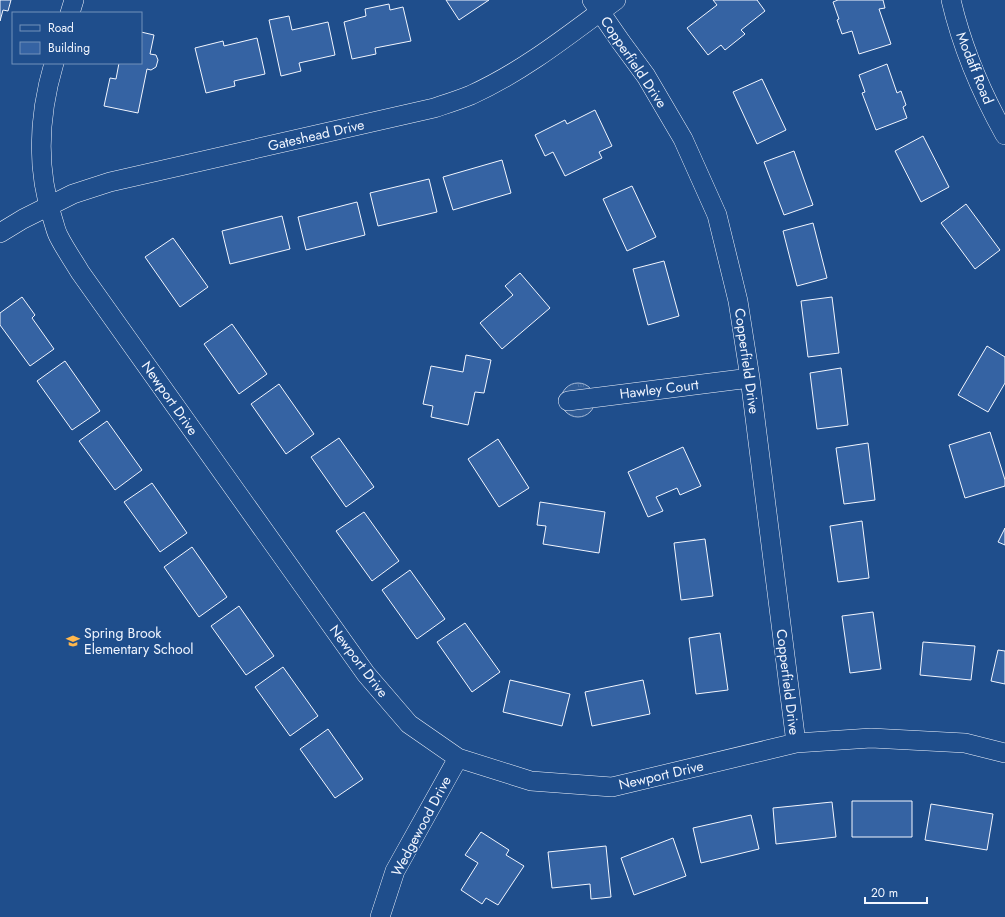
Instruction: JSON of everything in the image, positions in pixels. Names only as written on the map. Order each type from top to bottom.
[{"type":"street","points":[[70,12],[74,0]]},
{"type":"street","name":"Gateshead Drive","points":[[0,233],[73,194],[110,182],[434,108],[471,95],[542,55],[596,6],[616,0]]},
{"type":"street","name":"Modaff Road","points":[[951,0],[964,47],[980,86],[1005,135]]},
{"type":"street","name":"Copperfield Drive","points":[[596,6],[646,76],[682,139],[717,216],[738,301],[750,378],[796,743]]},
{"type":"street","name":"Newport Drive","points":[[54,64],[47,86],[40,147],[41,167],[48,206],[58,237],[80,272],[366,674],[410,724],[458,758],[531,781],[612,787],[796,743],[871,738],[965,743],[1005,753]]},
{"type":"street","name":"Hawley Court","points":[[568,400],[750,378]]},
{"type":"street","name":"Wedgewood Drive","points":[[380,917],[395,871],[458,758]]},
{"type":"green space","points":[[575,383],[581,383],[585,384],[592,390],[595,400],[594,407],[588,414],[581,417],[575,417],[571,416],[564,410],[561,403],[561,397],[562,393],[568,386]]},
{"type":"building","points":[[0,0],[11,0],[8,11],[3,10],[0,21]]},
{"type":"building","points":[[446,0],[489,0],[459,20]]},
{"type":"building","points":[[713,0],[757,0],[765,11],[741,30],[745,34],[725,50],[721,45],[708,55],[687,28],[717,5]]},
{"type":"building","points":[[838,0],[883,0],[885,8],[879,9],[891,44],[859,54],[852,31],[842,34],[833,2]]},
{"type":"building","points":[[389,4],[390,10],[403,7],[411,41],[375,48],[376,54],[352,59],[344,22],[366,16],[365,9]]},
{"type":"building","points":[[289,16],[292,30],[328,22],[335,55],[299,63],[301,71],[281,76],[269,20]]},
{"type":"building","points":[[142,32],[154,35],[150,54],[156,55],[158,60],[156,67],[151,70],[147,69],[138,113],[104,106],[110,78],[116,79],[119,64],[142,64]]},
{"type":"building","points":[[257,38],[265,74],[234,81],[235,86],[206,93],[195,48],[223,41],[224,46]]},
{"type":"building","points":[[887,64],[897,93],[901,91],[906,105],[903,107],[907,118],[876,130],[862,93],[865,92],[859,75]]},
{"type":"building","points":[[762,79],[786,130],[757,144],[733,92]]},
{"type":"building","points":[[595,110],[612,146],[599,152],[602,158],[565,176],[553,152],[545,156],[535,135],[565,120],[567,124]]},
{"type":"building","points":[[923,136],[949,187],[921,202],[895,151]]},
{"type":"building","points":[[794,151],[813,205],[784,215],[764,162]]},
{"type":"building","points":[[502,160],[511,193],[453,210],[443,177]]},
{"type":"building","points":[[429,179],[437,212],[378,226],[370,193]]},
{"type":"building","points":[[632,186],[656,237],[627,251],[603,199]]},
{"type":"building","points":[[357,202],[365,235],[306,250],[298,217]]},
{"type":"building","points":[[966,204],[1000,250],[975,269],[941,223]]},
{"type":"building","points":[[282,216],[290,249],[230,264],[222,231]]},
{"type":"building","points":[[813,223],[827,278],[797,286],[783,231]]},
{"type":"building","points":[[173,238],[208,287],[180,307],[145,257]]},
{"type":"building","points":[[664,261],[679,316],[648,325],[633,269]]},
{"type":"building","points":[[520,273],[550,308],[502,349],[480,323],[513,295],[505,286]]},
{"type":"building","points":[[22,297],[35,315],[32,318],[54,349],[30,366],[0,325],[0,313]]},
{"type":"building","points":[[832,297],[839,353],[808,357],[801,301]]},
{"type":"building","points":[[232,324],[267,374],[239,394],[204,344]]},
{"type":"building","points":[[987,346],[1005,357],[1005,383],[988,412],[958,395]]},
{"type":"building","points":[[466,355],[491,360],[484,393],[475,392],[468,425],[431,417],[433,406],[423,404],[431,366],[463,372]]},
{"type":"building","points":[[65,361],[100,411],[72,430],[37,381]]},
{"type":"building","points":[[841,368],[848,425],[817,429],[810,373]]},
{"type":"building","points":[[279,384],[314,434],[286,454],[251,404]]},
{"type":"building","points":[[107,421],[142,470],[115,490],[79,441]]},
{"type":"building","points":[[990,432],[1005,480],[1005,486],[965,498],[949,445]]},
{"type":"building","points":[[339,438],[374,487],[346,507],[311,457]]},
{"type":"building","points":[[498,439],[529,488],[499,507],[468,459]]},
{"type":"building","points":[[868,443],[875,500],[844,504],[836,448]]},
{"type":"building","points":[[683,447],[701,486],[680,495],[677,488],[656,497],[663,511],[648,517],[628,472]]},
{"type":"building","points":[[152,483],[187,533],[160,552],[124,502]]},
{"type":"building","points":[[540,502],[605,512],[599,553],[543,544],[546,526],[537,525]]},
{"type":"building","points":[[364,512],[399,561],[372,581],[336,531]]},
{"type":"building","points":[[862,521],[869,578],[838,582],[830,526]]},
{"type":"building","points":[[1005,528],[1005,545],[998,542]]},
{"type":"building","points":[[705,539],[713,596],[681,600],[674,543]]},
{"type":"building","points":[[192,547],[227,597],[199,617],[164,567]]},
{"type":"building","points":[[410,570],[445,619],[417,639],[382,590]]},
{"type":"building","points":[[239,606],[274,656],[246,675],[211,626]]},
{"type":"building","points":[[873,612],[881,669],[850,673],[842,616]]},
{"type":"building","points":[[465,623],[500,672],[472,692],[437,642]]},
{"type":"building","points":[[720,633],[728,690],[696,694],[689,638]]},
{"type":"building","points":[[923,642],[975,646],[971,680],[920,675]]},
{"type":"building","points":[[998,650],[1005,651],[1005,684],[991,681]]},
{"type":"building","points":[[283,667],[318,716],[290,736],[255,687]]},
{"type":"building","points":[[510,680],[570,694],[562,726],[503,712]]},
{"type":"building","points":[[643,680],[650,714],[592,726],[585,692]]},
{"type":"building","points":[[328,729],[363,779],[335,798],[300,749]]},
{"type":"building","points":[[852,801],[912,801],[912,837],[852,837]]},
{"type":"building","points":[[832,802],[836,837],[776,844],[773,808]]},
{"type":"building","points":[[931,804],[993,814],[987,850],[925,840]]},
{"type":"building","points":[[751,815],[759,849],[701,863],[693,828]]},
{"type":"building","points":[[481,832],[509,850],[506,855],[524,866],[498,905],[486,898],[482,904],[461,890],[478,863],[465,855]]},
{"type":"building","points":[[673,838],[686,876],[634,895],[621,858]]},
{"type":"building","points":[[606,846],[611,897],[591,899],[590,884],[552,888],[548,852]]},
{"type":"place","name":"Spring Brook Elementary School","points":[[73,641]]}]
